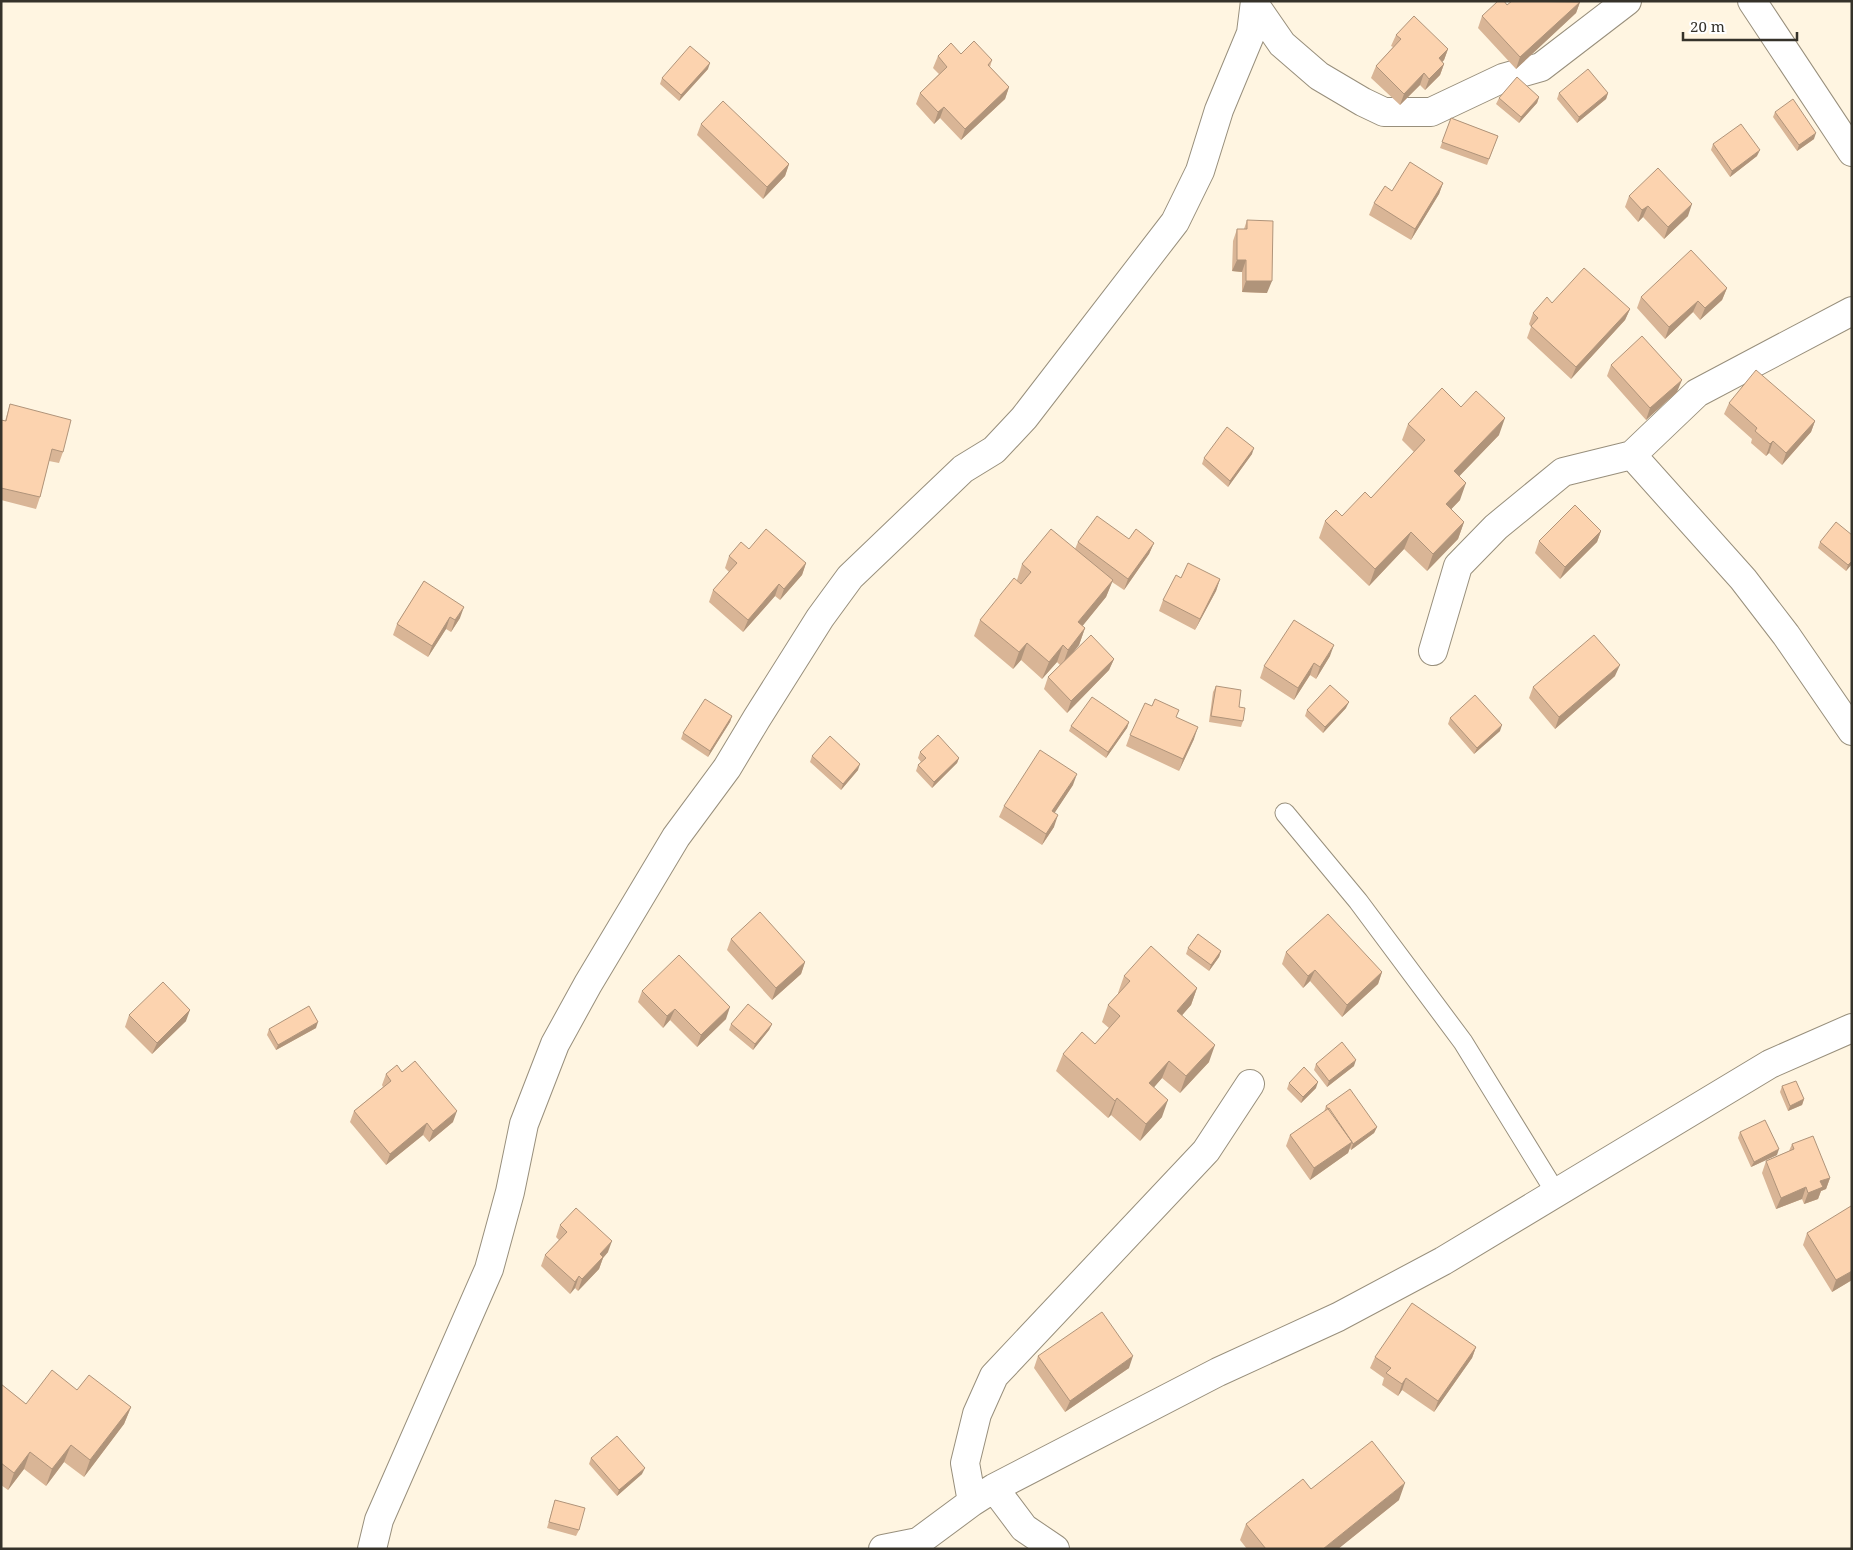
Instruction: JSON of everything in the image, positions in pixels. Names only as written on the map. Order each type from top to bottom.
[{"type":"street","points":[[1255,3],[1282,44],[1319,76],[1384,112],[1431,112],[1502,78],[1541,67],[1627,1]]},
{"type":"street","points":[[1752,1],[1852,152]]},
{"type":"street","points":[[372,1549],[379,1520],[489,1269],[528,1116],[555,1044],[588,984],[676,837],[727,768],[820,618],[850,577],[963,469],[994,450],[1024,418],[1175,222],[1200,172],[1219,110],[1251,32],[1255,3]]},
{"type":"street","points":[[1433,651],[1458,566],[1496,526],[1562,472],[1632,455],[1697,393],[1852,311]]},
{"type":"street","points":[[1632,455],[1748,586],[1786,635],[1852,731]]},
{"type":"street","points":[[883,1549],[916,1545],[983,1495],[1218,1372],[1338,1317],[1443,1261],[1770,1064],[1852,1028]]},
{"type":"street","points":[[1055,1549],[1024,1528],[983,1495],[965,1463],[976,1414],[994,1376],[1206,1151],[1250,1084]]},
{"type":"lane","points":[[1285,813],[1358,901],[1463,1042],[1556,1193]]},
{"type":"building","points":[[1498,1],[1504,1],[1507,5],[1512,1],[1580,2],[1520,57],[1482,16]]},
{"type":"building","points":[[1414,16],[1448,49],[1439,58],[1444,64],[1429,79],[1424,73],[1404,94],[1376,66],[1401,39],[1396,35]]},
{"type":"building","points":[[974,41],[992,60],[988,65],[1009,87],[965,129],[944,107],[938,112],[920,93],[947,67],[938,56],[951,43],[961,54]]},
{"type":"building","points":[[690,46],[710,63],[681,95],[662,78]]},
{"type":"building","points":[[1588,69],[1608,93],[1579,117],[1559,93]]},
{"type":"building","points":[[1517,77],[1539,97],[1521,117],[1499,98]]},
{"type":"building","points":[[1793,99],[1816,133],[1799,145],[1775,112]]},
{"type":"building","points":[[723,101],[789,164],[767,187],[701,124]]},
{"type":"building","points":[[1451,118],[1498,136],[1489,159],[1442,142]]},
{"type":"building","points":[[1741,124],[1760,150],[1732,171],[1713,144]]},
{"type":"building","points":[[1410,162],[1443,183],[1415,229],[1374,203],[1385,186],[1392,191]]},
{"type":"building","points":[[1658,168],[1692,204],[1668,227],[1648,206],[1642,210],[1629,196]]},
{"type":"building","points":[[1247,220],[1273,221],[1272,281],[1246,281],[1246,260],[1237,260],[1237,229],[1247,229]]},
{"type":"building","points":[[1691,250],[1727,288],[1705,308],[1698,301],[1669,327],[1641,297]]},
{"type":"building","points":[[1584,268],[1630,309],[1576,367],[1531,326],[1538,318],[1533,313],[1547,297],[1552,303]]},
{"type":"building","points":[[1642,336],[1682,380],[1650,408],[1611,365]]},
{"type":"building","points":[[1756,370],[1815,421],[1786,453],[1773,441],[1770,444],[1755,431],[1757,428],[1729,403]]},
{"type":"building","points":[[1442,388],[1461,407],[1476,391],[1505,418],[1454,471],[1466,483],[1446,504],[1464,522],[1433,554],[1411,532],[1375,569],[1325,521],[1336,510],[1342,516],[1365,492],[1371,498],[1425,440],[1408,424]]},
{"type":"building","points":[[10,404],[71,420],[63,452],[52,449],[40,497],[1,488],[1,420],[6,421]]},
{"type":"building","points":[[1227,427],[1254,448],[1230,481],[1204,458]]},
{"type":"building","points":[[1575,505],[1601,531],[1565,567],[1539,541]]},
{"type":"building","points":[[1097,516],[1129,539],[1136,529],[1154,543],[1128,579],[1078,542]]},
{"type":"building","points":[[1836,522],[1852,535],[1852,561],[1848,565],[1820,542]]},
{"type":"building","points":[[766,529],[806,563],[784,589],[779,584],[748,620],[713,590],[737,563],[729,556],[741,542],[749,549]]},
{"type":"building","points":[[1051,529],[1113,580],[1078,622],[1085,628],[1068,650],[1063,645],[1049,662],[1027,643],[1019,652],[980,620],[1014,578],[1021,584],[1031,572],[1022,564]]},
{"type":"building","points":[[1188,563],[1220,579],[1200,619],[1163,600],[1176,575],[1181,578]]},
{"type":"building","points":[[424,581],[464,607],[455,620],[450,617],[432,646],[397,624]]},
{"type":"building","points":[[1294,620],[1334,645],[1320,667],[1314,663],[1298,688],[1264,666]]},
{"type":"building","points":[[1091,635],[1114,659],[1071,701],[1048,677]]},
{"type":"building","points":[[1594,635],[1620,665],[1559,717],[1533,687]]},
{"type":"building","points":[[1330,685],[1349,702],[1325,727],[1307,710]]},
{"type":"building","points":[[1216,686],[1241,690],[1239,707],[1245,708],[1243,721],[1211,716]]},
{"type":"building","points":[[1475,695],[1502,725],[1477,748],[1450,718]]},
{"type":"building","points":[[1092,697],[1129,722],[1108,752],[1071,726]]},
{"type":"building","points":[[705,699],[732,716],[710,751],[683,733]]},
{"type":"building","points":[[1155,699],[1179,710],[1176,717],[1198,727],[1183,759],[1130,735],[1145,703],[1152,706]]},
{"type":"building","points":[[938,735],[959,758],[934,782],[918,765],[926,758],[920,752]]},
{"type":"building","points":[[830,736],[860,764],[843,784],[812,756]]},
{"type":"building","points":[[1040,750],[1077,774],[1052,811],[1058,815],[1046,834],[1004,806]]},
{"type":"building","points":[[760,912],[805,962],[776,988],[731,939]]},
{"type":"building","points":[[1328,914],[1382,972],[1347,1005],[1315,970],[1308,976],[1286,952]]},
{"type":"building","points":[[1198,934],[1221,951],[1211,965],[1188,948]]},
{"type":"building","points":[[1151,946],[1197,988],[1177,1011],[1215,1045],[1186,1076],[1169,1061],[1149,1083],[1168,1100],[1146,1124],[1117,1098],[1115,1101],[1063,1054],[1082,1032],[1095,1044],[1120,1016],[1108,1005],[1130,981],[1124,976]]},
{"type":"building","points":[[679,955],[730,1007],[701,1035],[675,1009],[667,1016],[642,991]]},
{"type":"building","points":[[163,982],[190,1010],[157,1043],[129,1015]]},
{"type":"building","points":[[748,1004],[772,1024],[755,1044],[731,1024]]},
{"type":"building","points":[[309,1006],[318,1022],[278,1045],[269,1029]]},
{"type":"building","points":[[1342,1042],[1356,1060],[1329,1081],[1316,1064]]},
{"type":"building","points":[[415,1061],[457,1111],[433,1131],[427,1123],[390,1154],[354,1111],[391,1081],[386,1074],[397,1065],[402,1072]]},
{"type":"building","points":[[1304,1067],[1318,1082],[1303,1097],[1289,1083]]},
{"type":"building","points":[[1796,1081],[1804,1099],[1790,1106],[1782,1086]]},
{"type":"building","points":[[1350,1089],[1377,1127],[1353,1144],[1326,1106]]},
{"type":"building","points":[[1329,1108],[1352,1142],[1314,1168],[1290,1135]]},
{"type":"building","points":[[1765,1120],[1779,1149],[1754,1162],[1740,1132]]},
{"type":"building","points":[[1813,1136],[1830,1178],[1820,1181],[1823,1187],[1808,1193],[1806,1187],[1781,1198],[1766,1161],[1794,1149],[1792,1144]]},
{"type":"building","points":[[1851,1206],[1852,1271],[1836,1280],[1807,1233]]},
{"type":"building","points":[[576,1208],[612,1241],[600,1254],[603,1257],[582,1279],[579,1276],[575,1282],[545,1255],[567,1232],[560,1225]]},
{"type":"building","points":[[1412,1303],[1476,1347],[1438,1401],[1406,1378],[1402,1384],[1386,1373],[1391,1368],[1375,1357]]},
{"type":"building","points":[[1102,1312],[1133,1356],[1070,1401],[1038,1356]]},
{"type":"building","points":[[52,1370],[77,1390],[89,1375],[131,1407],[90,1460],[71,1445],[52,1469],[30,1452],[14,1473],[1,1463],[1,1384],[26,1404]]},
{"type":"building","points":[[617,1436],[645,1468],[619,1490],[591,1458]]},
{"type":"building","points":[[1372,1441],[1405,1483],[1323,1549],[1266,1549],[1246,1524],[1303,1479],[1311,1489]]},
{"type":"building","points":[[555,1500],[585,1508],[579,1530],[549,1522]]}]
